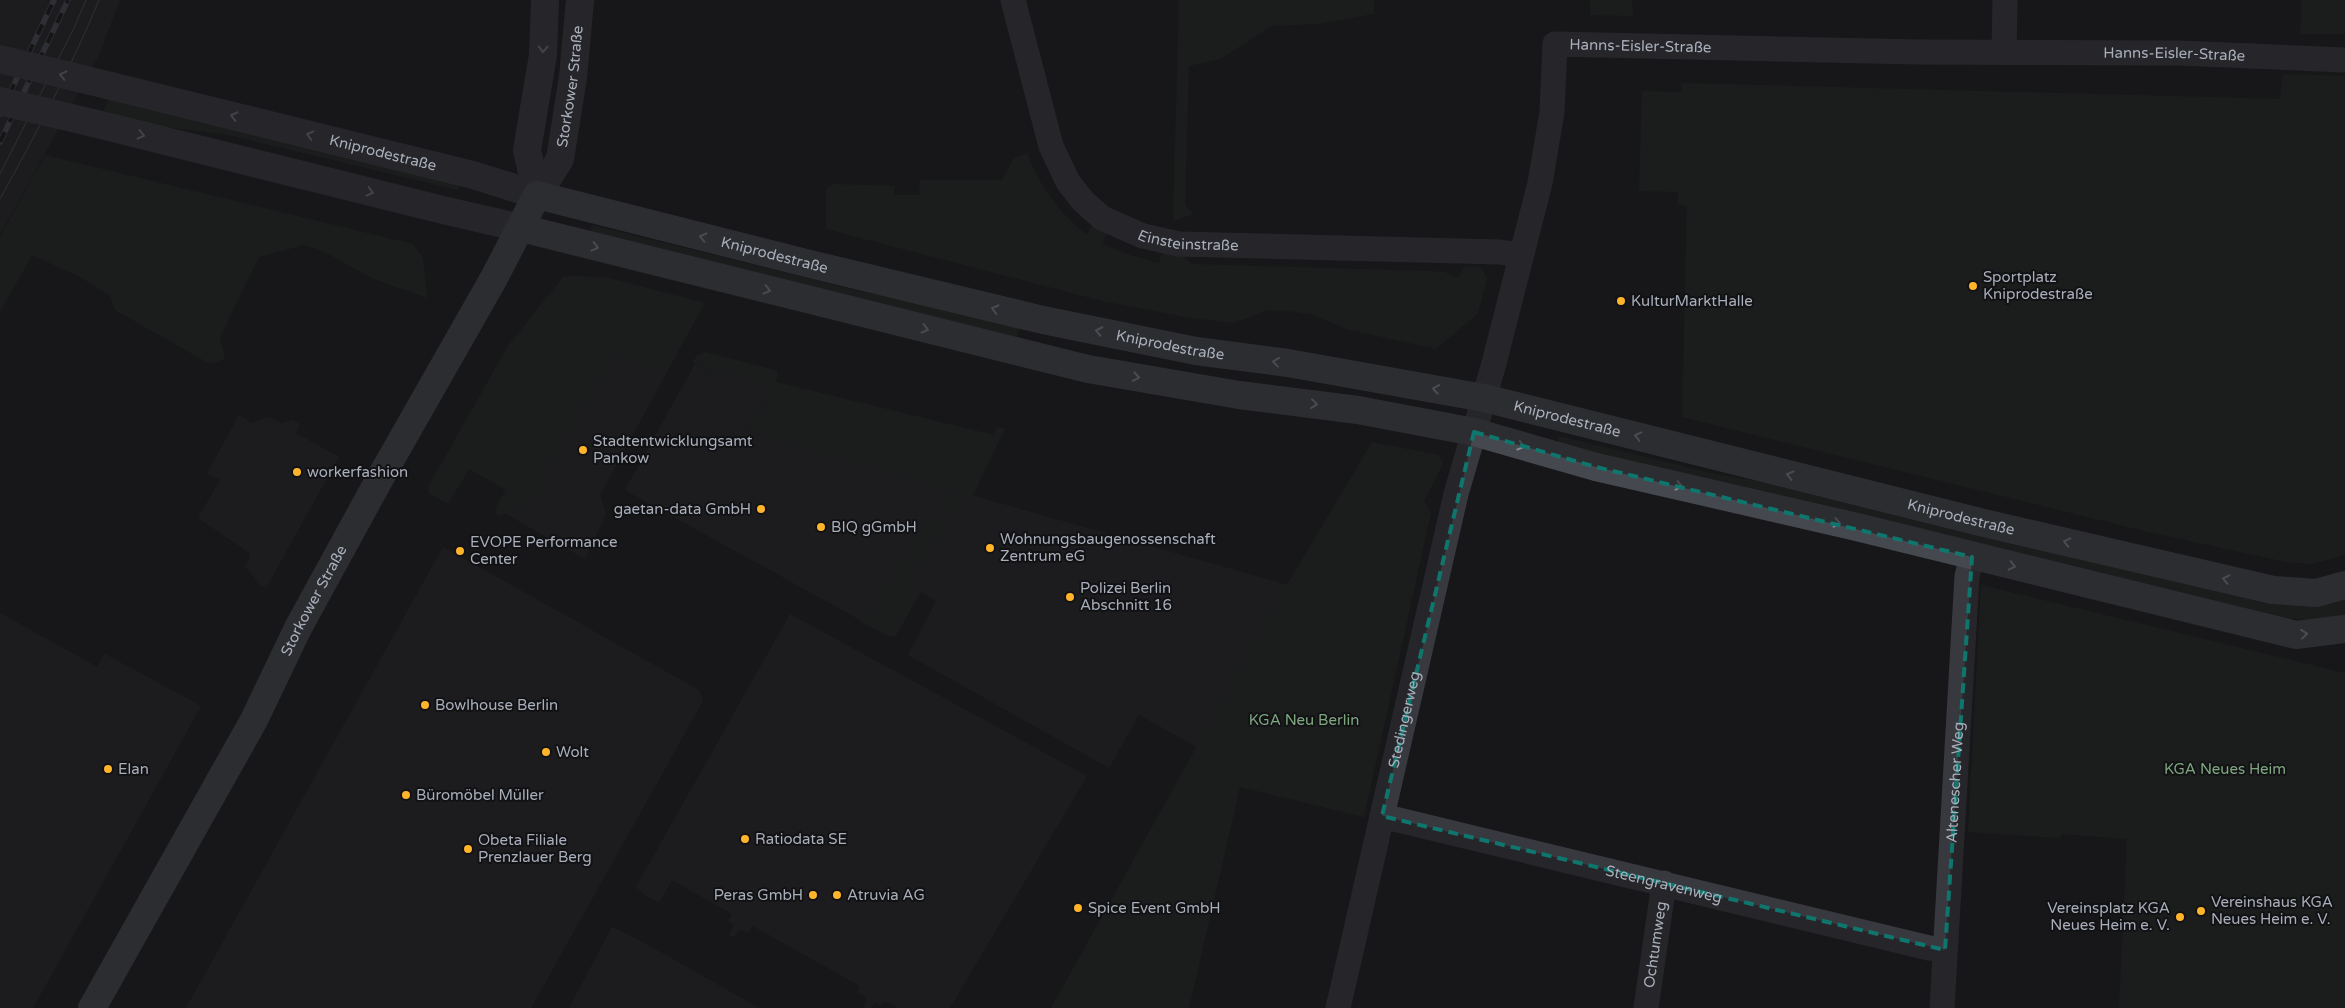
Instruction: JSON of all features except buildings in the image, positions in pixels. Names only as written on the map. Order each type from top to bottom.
[{"type":"main road","name":"Storkower Straße","points":[[92,1008],[254,720],[298,628],[331,566],[521,228],[537,195]]},
{"type":"main road","name":"Kniprodestraße","points":[[537,195],[1038,319],[1196,351],[1288,363],[1484,398],[1984,523],[2273,590],[2316,593],[2345,585]]},
{"type":"main road","points":[[521,228],[1088,369],[1234,394],[1358,410],[1474,432],[1596,467],[1857,527],[1972,557],[2296,635],[2345,629]]},
{"type":"street","name":"Storkower Straße","points":[[537,195],[527,150],[543,55],[545,0]]},
{"type":"street","name":"Storkower Straße","points":[[537,195],[560,159],[574,68],[580,0]]},
{"type":"street","name":"Einsteinstraße","points":[[1013,0],[1051,146],[1068,182],[1083,201],[1102,218],[1128,231],[1179,244],[1500,252],[1520,255]]},
{"type":"street","points":[[2004,52],[2005,0]]},
{"type":"street","name":"Hanns-Eisler-Straße","points":[[1474,432],[1540,183],[1552,112],[1555,44],[2004,52],[2179,53],[2345,60]]},
{"type":"street","name":"Kniprodestraße","points":[[0,59],[473,176],[537,195]]},
{"type":"street","points":[[0,101],[447,212],[521,228]]},
{"type":"street","name":"Stedingerweg","points":[[1338,1008],[1456,494],[1474,432]]},
{"type":"street","name":"Altenescher Weg","points":[[1942,1008],[1967,576],[1972,557]]},
{"type":"street","name":"Steengravenweg","points":[[1382,816],[1919,946],[1945,950]]},
{"type":"street","name":"Ochtumweg","points":[[1646,1008],[1664,883]]},
{"type":"highlighted area","points":[[1474,432],[1596,467],[1972,557],[1945,950],[1382,816]]},
{"type":"shaded area","points":[[0,0],[120,0],[98,57],[0,235]]},
{"type":"shaded area","points":[[612,328],[673,361],[600,495],[606,514],[585,559],[496,508],[506,490],[474,471],[521,392]]},
{"type":"shaded area","points":[[695,364],[722,378],[730,365],[773,390],[746,431],[1302,589],[1210,754],[1139,715],[1109,768],[908,655],[936,601],[921,592],[896,635],[889,636],[625,490]]},
{"type":"shaded area","points":[[239,415],[252,423],[270,417],[280,423],[293,420],[300,424],[296,433],[339,457],[266,588],[245,567],[251,554],[198,518],[220,480],[207,473]]},
{"type":"shaded area","points":[[443,547],[699,690],[703,701],[531,1008],[186,1008]]},
{"type":"shaded area","points":[[0,613],[97,667],[105,654],[201,706],[33,1008],[0,1008]]},
{"type":"shaded area","points":[[790,614],[1087,776],[950,1008],[898,1008],[885,1001],[881,1006],[874,1002],[871,1008],[864,1008],[867,998],[857,992],[860,986],[753,926],[748,933],[741,929],[734,937],[729,935],[734,925],[728,921],[732,914],[672,880],[659,903],[646,896],[636,887]]},
{"type":"shaded area","points":[[612,927],[639,940],[759,1008],[569,1008]]},
{"type":"green space","points":[[1179,0],[1374,0],[1374,14],[1317,24],[1272,26],[1220,59],[1189,66],[1185,205],[1194,214],[1173,221]]},
{"type":"green space","points":[[1590,0],[1632,0],[1633,16],[1590,15]]},
{"type":"green space","points":[[2302,0],[2345,0],[2345,34],[2300,34]]},
{"type":"green space","name":"Sportplatz Kniprodestraße","points":[[2283,74],[2345,76],[2345,555],[2312,564],[2286,562],[2148,532],[1682,417],[1687,206],[1678,205],[1678,192],[1639,191],[1642,91],[1681,92],[1682,83],[2280,99]]},
{"type":"green space","points":[[110,98],[461,183],[458,190],[224,134],[165,127],[101,114]]},
{"type":"green space","points":[[1027,153],[1044,188],[1068,217],[1087,235],[1094,221],[1109,230],[1102,244],[1130,255],[1159,263],[1163,248],[1184,250],[1185,259],[1192,264],[1445,272],[1458,278],[1464,266],[1481,267],[1487,278],[1478,313],[1436,349],[1346,329],[1314,315],[1291,311],[1267,310],[1234,323],[1192,318],[1102,301],[826,229],[826,189],[833,184],[895,186],[894,195],[919,195],[920,180],[1002,180],[1014,158]]},
{"type":"green space","points":[[45,155],[413,244],[423,258],[427,298],[374,279],[321,250],[304,245],[259,257],[220,337],[225,359],[210,364],[115,310],[110,296],[80,277],[32,255],[0,312],[0,237]]},
{"type":"green space","points":[[592,225],[862,292],[942,304],[1021,322],[1016,340],[590,232]]},
{"type":"green space","points":[[563,277],[609,278],[705,303],[669,368],[658,362],[652,372],[616,352],[596,385],[594,384],[547,467],[551,469],[531,503],[523,500],[525,507],[497,516],[496,508],[506,490],[469,469],[448,504],[429,493],[428,487],[508,346]]},
{"type":"green space","points":[[705,352],[778,371],[776,382],[994,435],[997,427],[1005,429],[973,495],[959,500],[914,575],[915,601],[896,635],[889,636],[859,621],[858,616],[862,611],[871,616],[879,599],[930,518],[937,522],[953,490],[746,431],[773,390],[730,366],[722,378],[692,362],[698,355]]},
{"type":"green space","points":[[1559,436],[1715,474],[1798,488],[2345,599],[2345,616],[2317,620],[2267,617],[1557,444]]},
{"type":"green space","name":"KGA Neu Berlin","points":[[1372,442],[1439,455],[1443,464],[1424,501],[1431,513],[1364,817],[1240,787],[1189,1008],[1051,1008],[1284,590]]},
{"type":"green space","name":"KGA Neues Heim","points":[[1981,585],[2345,673],[2345,1008],[2119,1008],[2127,839],[2062,834],[2060,838],[1968,832]]},
{"type":"tram line","points":[[0,174],[73,30],[86,0]]},
{"type":"tram line","points":[[0,199],[77,51],[99,0]]},
{"type":"railway","points":[[0,114],[54,0]]},
{"type":"railway","points":[[0,142],[68,0]]},
{"type":"place","name":"Sportplatz Kniprodestraße","points":[[1973,286]]},
{"type":"place","name":"KulturMarktHalle","points":[[1621,301]]},
{"type":"place","name":"Stadtentwicklungsamt Pankow","points":[[583,450]]},
{"type":"place","name":"workerfashion","points":[[297,472]]},
{"type":"place","name":"gaetan-data GmbH","points":[[761,509]]},
{"type":"place","name":"BIQ gGmbH","points":[[821,527]]},
{"type":"place","name":"Wohnungsbaugenossenschaft Zentrum eG","points":[[990,548]]},
{"type":"place","name":"EVOPE Performance Center","points":[[460,551]]},
{"type":"place","name":"Polizei Berlin Abschnitt 16","points":[[1070,597]]},
{"type":"place","name":"Bowlhouse Berlin","points":[[425,705]]},
{"type":"place","name":"Wolt","points":[[546,752]]},
{"type":"place","name":"Elan","points":[[108,769]]},
{"type":"place","name":"Büromöbel Müller","points":[[406,795]]},
{"type":"place","name":"Ratiodata SE","points":[[745,839]]},
{"type":"place","name":"Obeta Filiale Prenzlauer Berg","points":[[468,849]]},
{"type":"place","name":"Peras GmbH","points":[[813,895]]},
{"type":"place","name":"Atruvia AG","points":[[837,895]]},
{"type":"place","name":"Spice Event GmbH","points":[[1078,908]]},
{"type":"place","name":"Vereinshaus KGA Neues Heim e. V.","points":[[2201,911]]},
{"type":"place","name":"Vereinsplatz KGA Neues Heim e. V.","points":[[2180,917]]}]
